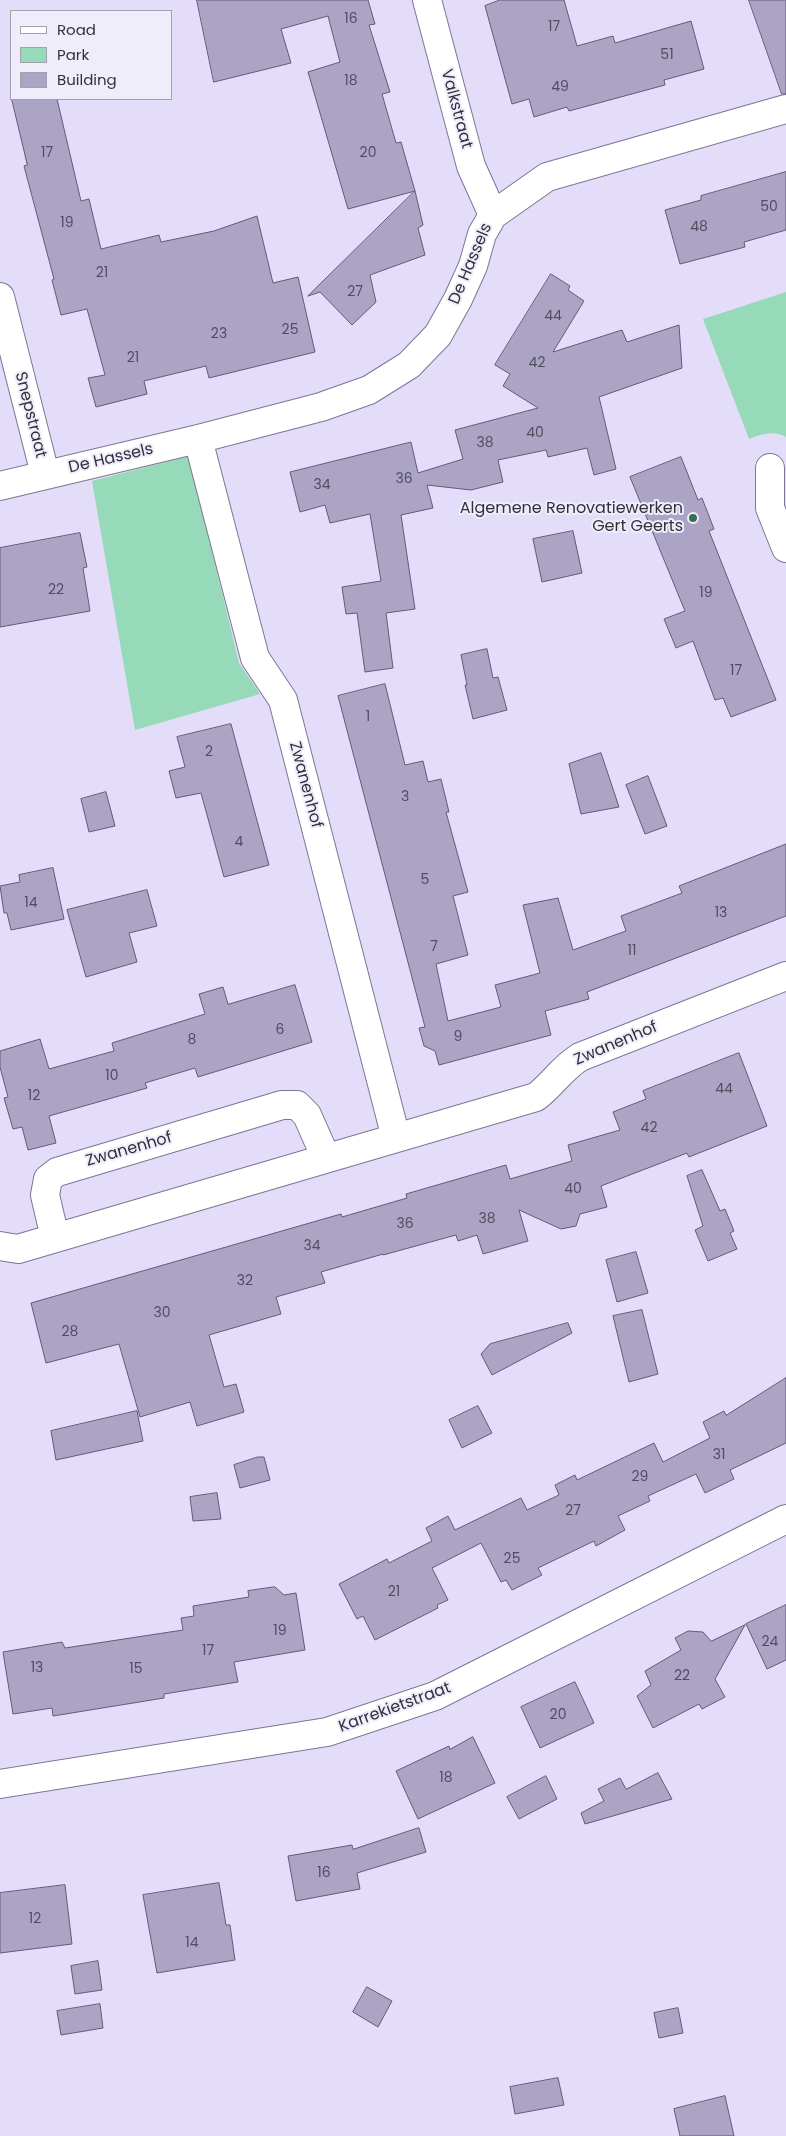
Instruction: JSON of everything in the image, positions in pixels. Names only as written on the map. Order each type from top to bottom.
[{"type":"street","name":"Valkstraat","points":[[427,0],[471,166],[493,215]]},
{"type":"street","name":"De Hassels","points":[[0,486],[44,474],[198,440],[321,407],[369,390],[409,365],[438,335],[458,300],[472,266],[482,234],[493,215],[547,177],[786,109]]},
{"type":"street","name":"Snepstraat","points":[[0,298],[44,474]]},
{"type":"street","name":"Zwanenhof","points":[[198,440],[255,658],[283,700],[396,1138]]},
{"type":"street","points":[[770,468],[770,508],[786,548]]},
{"type":"street","name":"Zwanenhof","points":[[0,1246],[18,1249],[536,1097],[548,1088],[566,1066],[580,1057],[786,976]]},
{"type":"street","name":"Zwanenhof","points":[[55,1238],[46,1195],[48,1179],[57,1172],[282,1105],[297,1105],[307,1114],[326,1158]]},
{"type":"street","name":"Karrekietstraat","points":[[0,1784],[327,1732],[435,1696],[786,1520]]},
{"type":"green space","points":[[786,292],[786,437],[772,433],[749,439],[703,319]]},
{"type":"green space","points":[[189,456],[239,663],[260,694],[135,730],[92,481]]},
{"type":"building","points":[[197,0],[368,0],[375,24],[369,25],[390,92],[382,94],[396,143],[401,142],[415,191],[348,209],[308,72],[340,62],[328,16],[281,29],[291,63],[214,82]]},
{"type":"building","points":[[500,0],[564,0],[577,46],[613,36],[615,43],[691,21],[704,69],[664,80],[665,85],[569,111],[567,107],[534,117],[529,99],[512,104],[485,6]]},
{"type":"building","points":[[749,0],[786,0],[786,94],[782,94]]},
{"type":"building","points":[[12,100],[57,100],[81,201],[89,199],[101,249],[159,235],[161,242],[214,231],[257,216],[273,283],[298,277],[315,352],[209,378],[206,366],[144,381],[147,394],[96,407],[88,378],[105,375],[87,309],[61,315],[52,280],[54,279],[24,166],[27,165]]},
{"type":"building","points":[[786,172],[786,230],[744,242],[745,247],[680,264],[665,210],[701,200],[701,196]]},
{"type":"building","points":[[415,191],[423,225],[418,228],[425,255],[370,275],[376,302],[352,325],[320,292],[308,296]]},
{"type":"building","points":[[551,274],[570,286],[568,290],[584,301],[553,352],[622,330],[627,342],[679,325],[682,368],[599,397],[616,469],[594,475],[587,448],[548,457],[546,450],[498,460],[503,482],[471,490],[427,485],[433,508],[401,515],[415,609],[386,613],[393,668],[365,672],[357,613],[346,614],[342,587],[381,581],[370,514],[330,523],[325,505],[300,512],[290,472],[411,442],[418,473],[463,459],[455,430],[538,408],[503,386],[510,374],[495,365]]},
{"type":"building","points":[[681,457],[698,500],[702,498],[714,529],[709,531],[776,700],[731,717],[723,698],[715,700],[693,641],[676,648],[664,619],[685,611],[630,477]]},
{"type":"building","points":[[573,531],[582,573],[542,582],[533,539]]},
{"type":"building","points":[[80,533],[87,567],[83,568],[90,611],[0,627],[0,548]]},
{"type":"building","points":[[487,649],[493,678],[498,677],[507,710],[473,719],[465,685],[467,685],[461,655]]},
{"type":"building","points":[[385,684],[405,765],[423,761],[428,782],[441,779],[449,812],[446,812],[468,892],[453,896],[468,955],[436,964],[448,1021],[501,1007],[495,985],[540,973],[523,905],[558,898],[573,950],[626,931],[621,916],[682,893],[679,886],[786,844],[786,916],[587,992],[589,999],[545,1011],[551,1035],[439,1065],[435,1051],[424,1046],[419,1028],[425,1027],[338,696]]},
{"type":"building","points":[[231,724],[269,865],[224,877],[201,793],[176,798],[169,771],[185,767],[177,737]]},
{"type":"building","points":[[601,753],[619,807],[581,814],[569,764]]},
{"type":"building","points":[[648,776],[667,826],[645,834],[626,785]]},
{"type":"building","points":[[106,792],[115,826],[89,832],[81,799]]},
{"type":"building","points":[[53,868],[64,919],[11,930],[7,913],[4,913],[0,886],[20,882],[19,875]]},
{"type":"building","points":[[147,890],[157,926],[129,933],[137,962],[86,977],[67,910]]},
{"type":"building","points":[[295,985],[312,1042],[198,1077],[195,1068],[145,1083],[147,1088],[49,1116],[56,1143],[28,1150],[22,1127],[13,1129],[4,1098],[8,1097],[0,1067],[0,1051],[40,1039],[49,1069],[114,1051],[112,1043],[205,1014],[199,994],[223,987],[228,1004]]},
{"type":"building","points":[[739,1053],[767,1126],[689,1157],[687,1153],[601,1186],[607,1207],[580,1214],[576,1226],[561,1229],[519,1210],[528,1241],[483,1254],[477,1235],[458,1241],[456,1235],[321,1272],[325,1283],[276,1297],[281,1314],[209,1335],[224,1387],[236,1384],[244,1412],[197,1426],[190,1402],[140,1417],[119,1344],[46,1363],[31,1303],[341,1214],[342,1217],[407,1198],[406,1194],[506,1165],[510,1179],[572,1161],[568,1145],[620,1130],[613,1112],[646,1099],[643,1091]]},
{"type":"building","points":[[702,1170],[720,1211],[725,1209],[734,1231],[730,1233],[737,1249],[708,1261],[695,1230],[703,1226],[687,1176]]},
{"type":"building","points":[[636,1252],[648,1293],[617,1302],[606,1260]]},
{"type":"building","points":[[642,1310],[658,1374],[629,1382],[613,1316]]},
{"type":"building","points":[[568,1323],[572,1333],[492,1375],[481,1354],[490,1344]]},
{"type":"building","points":[[786,1378],[786,1443],[730,1470],[734,1479],[705,1493],[696,1474],[648,1496],[650,1501],[618,1516],[625,1530],[596,1546],[594,1541],[538,1568],[542,1575],[512,1590],[506,1580],[501,1582],[481,1543],[432,1568],[448,1600],[437,1605],[438,1608],[375,1640],[363,1616],[357,1619],[339,1584],[387,1559],[389,1563],[432,1541],[426,1528],[448,1516],[455,1530],[521,1498],[527,1510],[559,1495],[555,1485],[575,1475],[577,1480],[654,1443],[663,1462],[710,1438],[703,1422],[724,1411],[726,1415]]},
{"type":"building","points":[[478,1406],[492,1433],[462,1448],[449,1420]]},
{"type":"building","points":[[137,1411],[143,1441],[56,1460],[51,1431]]},
{"type":"building","points":[[258,1457],[264,1457],[270,1480],[240,1488],[234,1465]]},
{"type":"building","points":[[217,1493],[221,1519],[193,1521],[190,1497]]},
{"type":"building","points":[[275,1587],[284,1595],[296,1593],[305,1650],[234,1662],[238,1682],[164,1694],[164,1698],[53,1716],[52,1708],[13,1714],[3,1652],[62,1642],[65,1648],[183,1630],[181,1618],[194,1616],[193,1606],[249,1597],[248,1591]]},
{"type":"building","points":[[786,1605],[786,1660],[767,1669],[746,1624]]},
{"type":"building","points":[[745,1625],[715,1679],[725,1697],[702,1709],[699,1704],[653,1728],[637,1696],[651,1685],[645,1671],[681,1650],[675,1638],[688,1631],[703,1632],[711,1641]]},
{"type":"building","points":[[575,1682],[594,1723],[540,1748],[521,1707]]},
{"type":"building","points":[[473,1737],[495,1783],[418,1819],[396,1771],[449,1746],[450,1749]]},
{"type":"building","points":[[658,1773],[672,1799],[585,1824],[581,1813],[604,1801],[598,1789],[620,1778],[626,1789]]},
{"type":"building","points":[[546,1776],[557,1799],[519,1819],[507,1797]]},
{"type":"building","points":[[419,1828],[426,1852],[357,1873],[360,1889],[296,1901],[288,1856],[352,1845],[353,1849]]},
{"type":"building","points":[[219,1883],[226,1925],[230,1925],[235,1960],[157,1973],[143,1895]]},
{"type":"building","points":[[65,1885],[72,1944],[0,1953],[0,1893]]},
{"type":"building","points":[[98,1961],[102,1990],[75,1994],[71,1966]]},
{"type":"building","points":[[367,1987],[392,2001],[378,2027],[353,2012]]},
{"type":"building","points":[[100,2004],[103,2028],[61,2035],[57,2011]]},
{"type":"building","points":[[678,2008],[683,2033],[659,2038],[654,2013]]},
{"type":"building","points":[[558,2078],[564,2105],[515,2114],[510,2087]]},
{"type":"building","points":[[725,2096],[734,2136],[680,2136],[674,2109]]},
{"type":"place","name":"Algemene Renovatiewerken Gert Geerts","points":[[693,518]]}]
